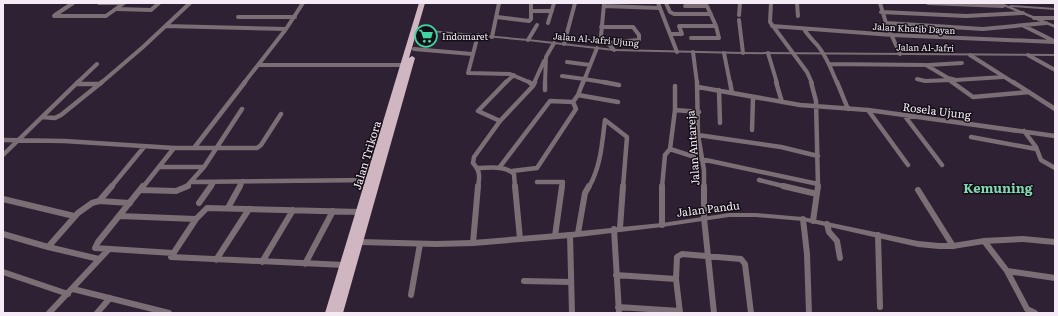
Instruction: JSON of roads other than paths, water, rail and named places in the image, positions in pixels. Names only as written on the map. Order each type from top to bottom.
[{"type":"main road","name":"Jalan Trikora","points":[[330,313],[360,242],[420,30],[423,10]]},
{"type":"main road","name":"Jalan Trikora","points":[[338,313],[343,285],[344,265],[404,65],[423,10]]},
{"type":"street","points":[[73,3],[54,16],[106,16],[124,3]]},
{"type":"street","points":[[99,3],[124,3]]},
{"type":"street","points":[[117,9],[150,10],[159,3]]},
{"type":"street","points":[[42,117],[58,117],[100,84],[190,3]]},
{"type":"street","points":[[194,148],[286,29],[303,3]]},
{"type":"street","points":[[492,37],[497,17],[498,3]]},
{"type":"street","points":[[497,17],[527,22],[530,19],[530,3]]},
{"type":"street","points":[[548,23],[554,3]]},
{"type":"street","points":[[564,44],[575,3]]},
{"type":"street","points":[[658,3],[677,52]]},
{"type":"street","points":[[666,3],[670,12],[674,14],[711,14]]},
{"type":"street","points":[[739,15],[740,3]]},
{"type":"street","points":[[771,3],[769,20],[772,26],[795,53],[807,72],[814,88],[817,107],[818,184],[813,221]]},
{"type":"street","points":[[797,3],[798,16]]},
{"type":"street","points":[[880,3],[881,12],[900,54]]},
{"type":"street","points":[[928,3],[1055,9]]},
{"type":"street","points":[[998,3],[1055,27]]},
{"type":"street","points":[[614,50],[601,36],[604,4],[660,8]]},
{"type":"street","points":[[685,6],[707,6],[716,26],[719,38],[691,38]]},
{"type":"street","points":[[531,11],[552,11]]},
{"type":"street","points":[[881,12],[966,16],[1023,13]]},
{"type":"street","points":[[238,17],[294,17]]},
{"type":"street","points":[[1034,18],[1055,18]]},
{"type":"street","points":[[739,20],[743,53]]},
{"type":"street","points":[[886,23],[983,29],[1023,26],[1046,22]]},
{"type":"street","points":[[528,40],[537,25]]},
{"type":"street","points":[[166,26],[286,29]]},
{"type":"street","points":[[670,34],[682,34],[679,26],[716,26]]},
{"type":"street","name":"Jalan Khatib Dayan","points":[[772,26],[892,35],[1055,42]]},
{"type":"street","points":[[1023,26],[1055,42]]},
{"type":"street","points":[[601,27],[633,27],[638,32],[640,37],[638,41],[620,41],[608,44]]},
{"type":"street","points":[[804,29],[808,36],[818,46],[829,64],[848,109]]},
{"type":"street","name":"Jalan Al-Jafri Ujung","points":[[420,30],[614,50],[795,53]]},
{"type":"street","points":[[478,35],[472,54],[468,71],[469,73],[505,73],[514,75],[531,83],[533,86]]},
{"type":"street","points":[[473,243],[477,189],[480,178],[477,168],[473,163],[474,157],[500,121],[533,86],[554,43]]},
{"type":"street","points":[[573,102],[578,95],[597,48]]},
{"type":"street","points":[[414,49],[472,54]]},
{"type":"street","name":"Jalan Antareja","points":[[693,52],[698,86],[698,135],[704,170],[704,218],[714,313]]},
{"type":"street","points":[[724,53],[732,93]]},
{"type":"street","points":[[768,53],[782,102]]},
{"type":"street","name":"Jalan Al-Jafri","points":[[795,53],[1055,55]]},
{"type":"street","points":[[970,55],[1055,109]]},
{"type":"street","points":[[1028,55],[1055,70]]},
{"type":"street","points":[[545,90],[546,57]]},
{"type":"street","points":[[567,62],[590,65]]},
{"type":"street","points":[[829,64],[928,65],[962,63]]},
{"type":"street","points":[[3,155],[19,142],[42,117],[97,64]]},
{"type":"street","points":[[258,64],[404,65]]},
{"type":"street","points":[[928,65],[951,80],[972,97],[1029,92]]},
{"type":"street","points":[[500,121],[478,111],[494,93],[514,75]]},
{"type":"street","points":[[562,76],[619,85]]},
{"type":"street","points":[[917,79],[924,81],[1003,77]]},
{"type":"street","points":[[76,84],[100,84]]},
{"type":"street","points":[[662,225],[664,162],[665,155],[670,149],[675,110],[674,86]]},
{"type":"street","name":"Rosela Ujung","points":[[698,86],[752,98],[817,107],[868,110],[1055,136]]},
{"type":"street","points":[[719,90],[720,123]]},
{"type":"street","points":[[578,95],[618,102]]},
{"type":"street","points":[[752,98],[752,130]]},
{"type":"street","points":[[499,168],[550,101],[573,102]]},
{"type":"street","points":[[477,168],[499,168],[512,171],[537,168],[576,107],[573,102]]},
{"type":"street","points":[[140,190],[181,190],[191,182],[203,167],[242,109]]},
{"type":"street","points":[[675,110],[699,112]]},
{"type":"street","points":[[868,110],[908,165]]},
{"type":"street","points":[[3,140],[19,142],[64,141],[174,148],[258,148],[281,114]]},
{"type":"street","points":[[904,115],[942,164]]},
{"type":"street","points":[[572,313],[571,282],[574,234],[585,193],[595,176],[600,158],[605,120],[627,137],[617,229],[616,275],[618,310],[680,312],[676,279],[678,255],[682,254],[741,259],[744,261],[751,313]]},
{"type":"street","points":[[1024,131],[1042,160],[1055,168]]},
{"type":"street","points":[[698,135],[782,147],[818,156]]},
{"type":"street","points":[[971,137],[1036,150]]},
{"type":"street","points":[[99,201],[144,147]]},
{"type":"street","points":[[173,253],[95,248],[98,242],[174,148]]},
{"type":"street","points":[[670,149],[701,159],[818,184]]},
{"type":"street","points":[[159,167],[203,167]]},
{"type":"street","points":[[512,171],[515,176],[520,239]]},
{"type":"street","points":[[191,182],[370,180]]},
{"type":"street","points":[[759,180],[817,194]]},
{"type":"street","points":[[229,206],[243,181]]},
{"type":"street","points":[[200,203],[214,182]]},
{"type":"street","points":[[537,182],[563,182],[555,236]]},
{"type":"street","points":[[918,190],[953,246]]},
{"type":"street","points":[[3,199],[74,216]]},
{"type":"street","points":[[48,247],[74,216],[93,202],[130,203]]},
{"type":"street","points":[[344,265],[172,258],[173,253],[196,219],[207,208],[360,212]]},
{"type":"street","points":[[216,260],[250,209]]},
{"type":"street","points":[[262,262],[293,210]]},
{"type":"street","points":[[305,264],[333,211]]},
{"type":"street","name":"Jalan Pandu","points":[[360,242],[420,244],[473,243],[662,225],[729,215],[756,214],[803,219],[918,244],[953,246],[984,241],[1023,239],[1055,242]]},
{"type":"street","points":[[119,216],[196,219]]},
{"type":"street","points":[[803,219],[807,242],[809,313]]},
{"type":"street","points":[[828,224],[829,232],[837,241],[840,258]]},
{"type":"street","points":[[3,234],[48,247],[99,259]]},
{"type":"street","points":[[878,235],[880,307]]},
{"type":"street","points":[[984,241],[1007,271],[1027,309],[1035,313]]},
{"type":"street","points":[[411,295],[420,244]]},
{"type":"street","points":[[49,313],[109,249]]},
{"type":"street","points":[[1007,271],[1055,278]]},
{"type":"street","points":[[3,272],[70,291],[110,298],[169,313]]},
{"type":"street","points":[[616,275],[676,279]]},
{"type":"street","points":[[524,281],[571,282]]},
{"type":"street","points":[[97,313],[110,298]]},
{"type":"place","name":"Indomaret","points":[[426,36]]},
{"type":"district","name":"Kemuning","points":[[998,187]]}]
